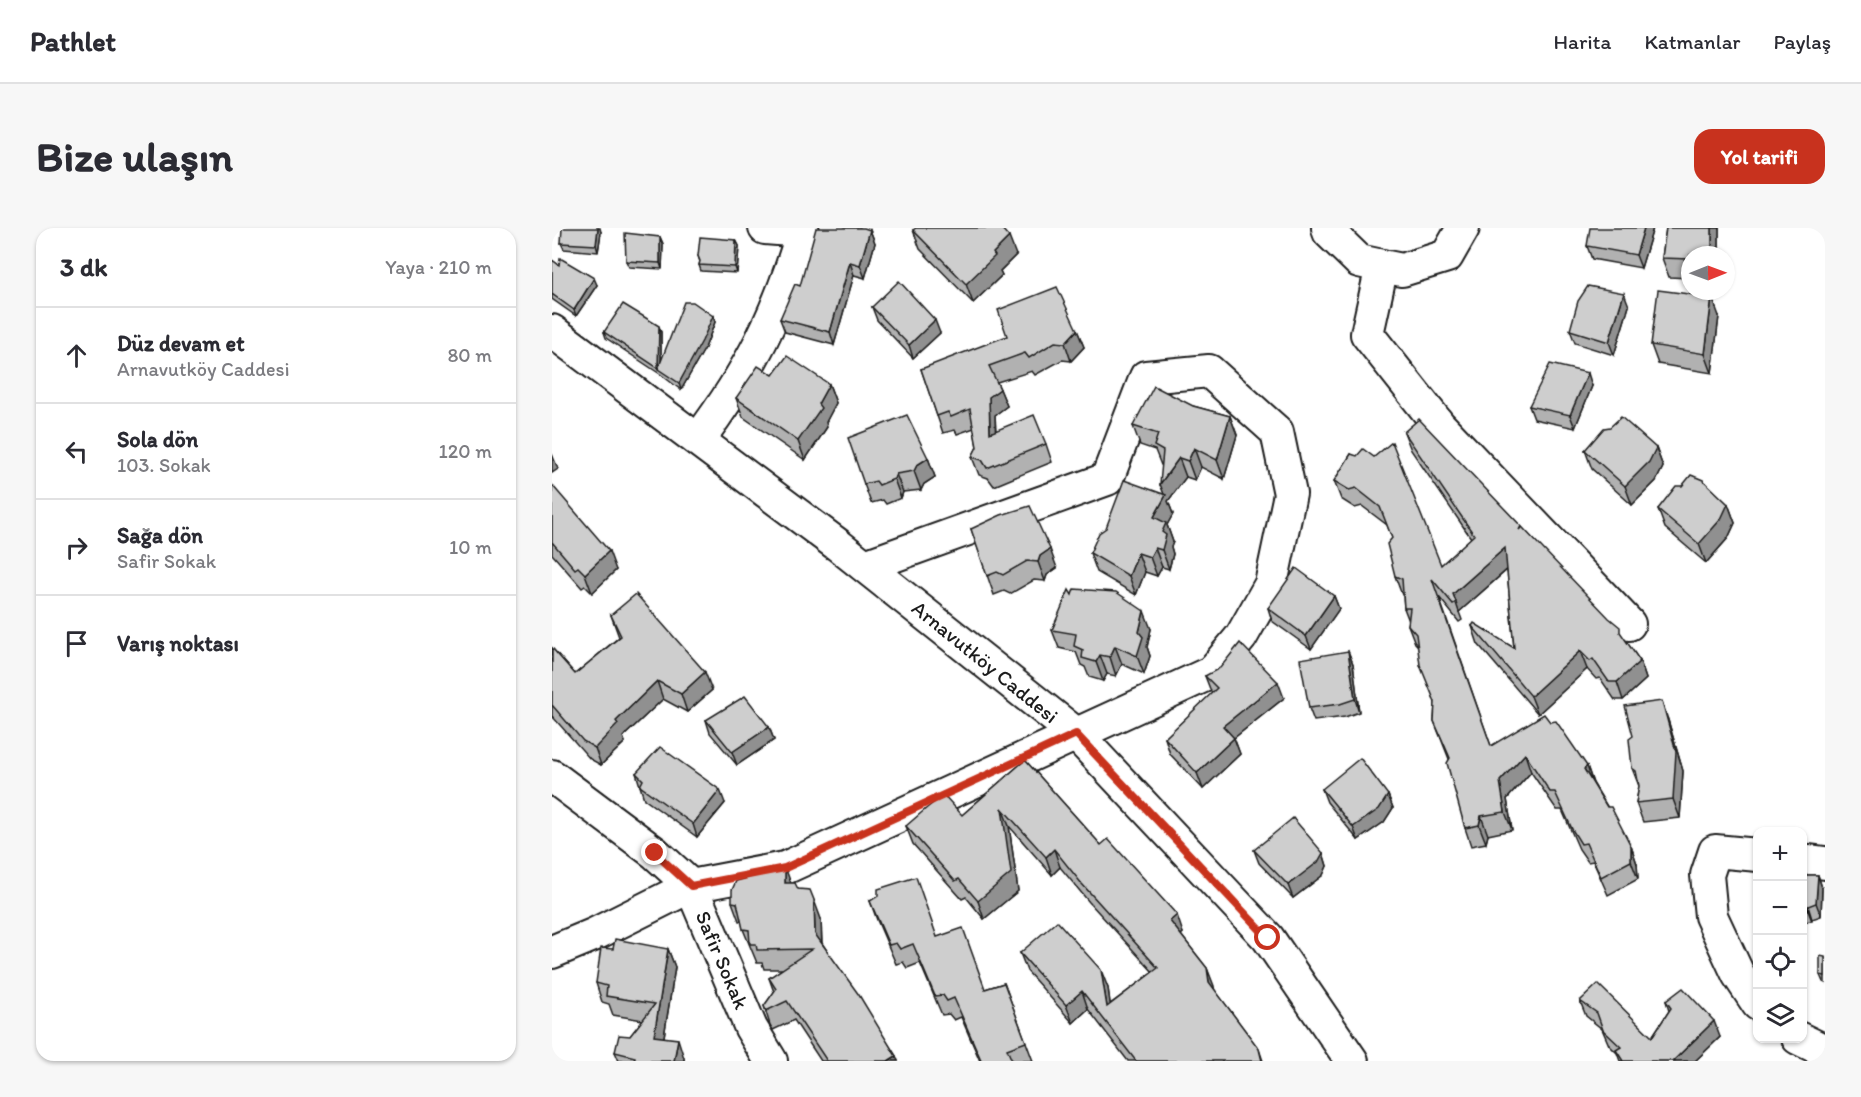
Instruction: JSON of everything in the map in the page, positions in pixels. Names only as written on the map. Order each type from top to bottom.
[{"type":"street","points":[[698,441],[740,382],[764,337],[780,303],[803,231],[765,228]]},
{"type":"street","points":[[1328,228],[1329,232],[1359,261],[1402,270],[1447,256],[1463,228]]},
{"type":"street","points":[[1382,266],[1367,334],[1439,425],[1629,624]]},
{"type":"street","name":"Arnavutköy Caddesi","points":[[552,331],[865,566],[1076,734],[1268,938],[1352,1061]]},
{"type":"street","points":[[552,952],[593,935],[691,886],[785,868],[1212,672],[1241,637],[1271,584],[1290,494],[1277,432],[1209,371],[1146,377],[1107,478],[865,566]]},
{"type":"street","name":"Safir Sokak","points":[[552,776],[655,853],[691,886],[751,1028],[771,1061]]},
{"type":"street","points":[[1753,855],[1715,851],[1707,875],[1711,916],[1738,974],[1753,996]]},
{"type":"street","points":[[1807,861],[1825,863]]},
{"type":"street","points":[[1807,1042],[1825,1051]]},
{"type":"building","points":[[562,228],[598,228],[596,245],[561,243]]},
{"type":"building","points":[[816,228],[870,230],[860,265],[850,262],[830,332],[780,319],[795,284],[800,286]]},
{"type":"building","points":[[916,228],[1001,228],[1009,237],[993,253],[995,256],[966,284],[913,230]]},
{"type":"building","points":[[1590,228],[1644,228],[1636,255],[1587,246]]},
{"type":"building","points":[[1666,228],[1712,228],[1712,246],[1681,246],[1681,259],[1662,258]]},
{"type":"building","points":[[625,233],[660,237],[660,263],[626,261]]},
{"type":"building","points":[[700,237],[736,240],[735,267],[699,265]]},
{"type":"building","points":[[560,258],[594,278],[574,310],[552,294],[552,260],[559,265]]},
{"type":"building","points":[[899,281],[935,320],[909,345],[872,307]]},
{"type":"building","points":[[1588,286],[1624,293],[1609,342],[1570,330],[1578,301]]},
{"type":"building","points":[[1057,287],[1077,330],[1065,343],[1055,342],[1029,358],[1025,353],[989,366],[1000,389],[989,397],[990,433],[1034,415],[1046,444],[987,468],[982,460],[972,457],[977,447],[970,409],[951,417],[948,412],[937,416],[921,369],[1007,336],[998,310]]},
{"type":"building","points":[[1658,290],[1681,293],[1681,300],[1712,300],[1705,354],[1651,345]]},
{"type":"building","points":[[684,302],[693,302],[713,316],[679,383],[658,369]]},
{"type":"building","points":[[623,304],[659,326],[658,368],[604,332]]},
{"type":"building","points":[[787,356],[829,384],[818,404],[821,408],[798,441],[736,398],[758,366],[773,375]]},
{"type":"building","points":[[1550,364],[1588,373],[1570,415],[1529,406]]},
{"type":"building","points":[[1154,386],[1193,406],[1230,416],[1217,460],[1194,448],[1188,461],[1179,458],[1160,484],[1163,451],[1154,446],[1158,434],[1133,426]]},
{"type":"building","points":[[907,415],[928,458],[917,465],[914,471],[896,474],[894,479],[879,485],[876,481],[864,484],[848,438]]},
{"type":"building","points":[[1621,417],[1656,448],[1649,462],[1625,486],[1585,450],[1604,428],[1610,427]]},
{"type":"building","points":[[1419,419],[1521,526],[1519,530],[1522,527],[1620,627],[1620,632],[1640,661],[1617,682],[1609,682],[1593,659],[1590,661],[1580,651],[1531,696],[1472,626],[1474,623],[1514,648],[1505,548],[1453,594],[1456,602],[1453,604],[1432,579],[1491,746],[1544,714],[1550,722],[1556,721],[1587,766],[1584,769],[1607,807],[1611,807],[1631,846],[1631,861],[1601,877],[1586,843],[1581,844],[1573,831],[1555,792],[1550,792],[1525,754],[1500,781],[1505,812],[1481,816],[1479,825],[1465,828],[1447,763],[1450,758],[1434,721],[1435,702],[1420,665],[1416,634],[1408,625],[1410,608],[1404,608],[1402,579],[1395,576],[1387,544],[1392,538],[1380,507],[1356,488],[1349,490],[1334,481],[1351,454],[1357,456],[1363,449],[1374,457],[1392,442],[1441,565],[1474,535],[1404,432]]},
{"type":"building","points":[[1691,475],[1703,480],[1728,504],[1721,519],[1699,544],[1658,509],[1676,486],[1682,486]]},
{"type":"building","points":[[1124,480],[1166,495],[1154,517],[1166,523],[1162,532],[1166,535],[1162,550],[1155,548],[1150,557],[1138,553],[1129,576],[1090,553],[1099,533],[1106,528]]},
{"type":"building","points":[[552,485],[609,551],[585,574],[578,567],[575,569],[552,542]]},
{"type":"building","points":[[1030,506],[1050,549],[1040,556],[1038,562],[1027,561],[1003,575],[997,572],[987,576],[971,529],[1001,515]]},
{"type":"building","points":[[1296,568],[1334,596],[1306,636],[1268,608]]},
{"type":"building","points":[[1074,589],[1116,592],[1144,611],[1139,632],[1143,637],[1137,656],[1115,646],[1110,657],[1100,655],[1096,662],[1082,658],[1083,650],[1074,646],[1076,634],[1052,630],[1069,590],[1072,595]]},
{"type":"building","points":[[636,594],[705,672],[681,694],[657,681],[616,721],[618,724],[595,748],[583,741],[552,705],[552,648],[575,674],[621,636],[611,615]]},
{"type":"building","points":[[1240,643],[1278,682],[1223,726],[1234,738],[1197,773],[1165,738],[1217,688],[1205,676],[1220,668]]},
{"type":"building","points":[[1348,651],[1355,699],[1340,704],[1309,708],[1300,659]]},
{"type":"building","points":[[745,696],[769,727],[732,752],[706,720]]},
{"type":"building","points":[[1662,701],[1676,752],[1673,799],[1636,803],[1639,786],[1636,771],[1632,768],[1629,739],[1633,736],[1625,706]]},
{"type":"building","points":[[660,747],[720,790],[693,824],[640,786],[643,780],[636,773]]},
{"type":"building","points":[[1360,758],[1388,795],[1379,809],[1353,827],[1322,789]]},
{"type":"building","points":[[1025,760],[1101,845],[1108,839],[1177,915],[1170,921],[1207,968],[1209,982],[1259,1049],[1262,1061],[1136,1061],[1082,991],[1066,1005],[1020,953],[1057,921],[1101,970],[1107,1007],[1158,968],[1082,884],[1054,849],[1046,857],[1002,808],[1011,873],[978,901],[959,879],[955,881],[906,826],[943,794],[962,815]]},
{"type":"building","points":[[1293,818],[1323,853],[1318,862],[1288,885],[1254,850]]},
{"type":"building","points":[[785,867],[785,883],[795,883],[798,889],[810,890],[814,900],[815,934],[859,995],[896,1056],[888,1061],[827,1061],[787,1001],[766,1011],[764,1006],[776,989],[769,978],[812,949],[757,950],[756,944],[750,944],[749,930],[743,929],[737,903],[732,902],[732,890],[736,881],[760,874],[761,871]]},
{"type":"building","points":[[1807,875],[1818,875],[1816,903],[1807,908]]},
{"type":"building","points":[[916,877],[937,937],[963,928],[985,989],[1004,983],[1026,1042],[1007,1049],[1012,1061],[979,1061],[981,1060],[954,998],[947,1001],[943,995],[935,996],[913,944],[900,949],[896,943],[889,945],[870,901],[878,896],[878,889]]},
{"type":"building","points":[[615,939],[668,949],[654,1036],[678,1039],[674,1061],[634,1061],[635,1057],[615,1052],[619,1035],[630,1036],[655,1004],[606,996],[607,986],[596,983],[601,948],[613,949]]},
{"type":"building","points":[[1820,956],[1825,957],[1825,976],[1820,975]]},
{"type":"building","points":[[1598,984],[1652,1037],[1671,1008],[1666,1001],[1683,988],[1714,1021],[1675,1061],[1623,1061],[1616,1050],[1621,1047],[1603,1030],[1597,1013],[1580,1001]]},
{"type":"route","points":[[655,853],[691,886],[785,868],[1076,734],[1268,938]]}]
